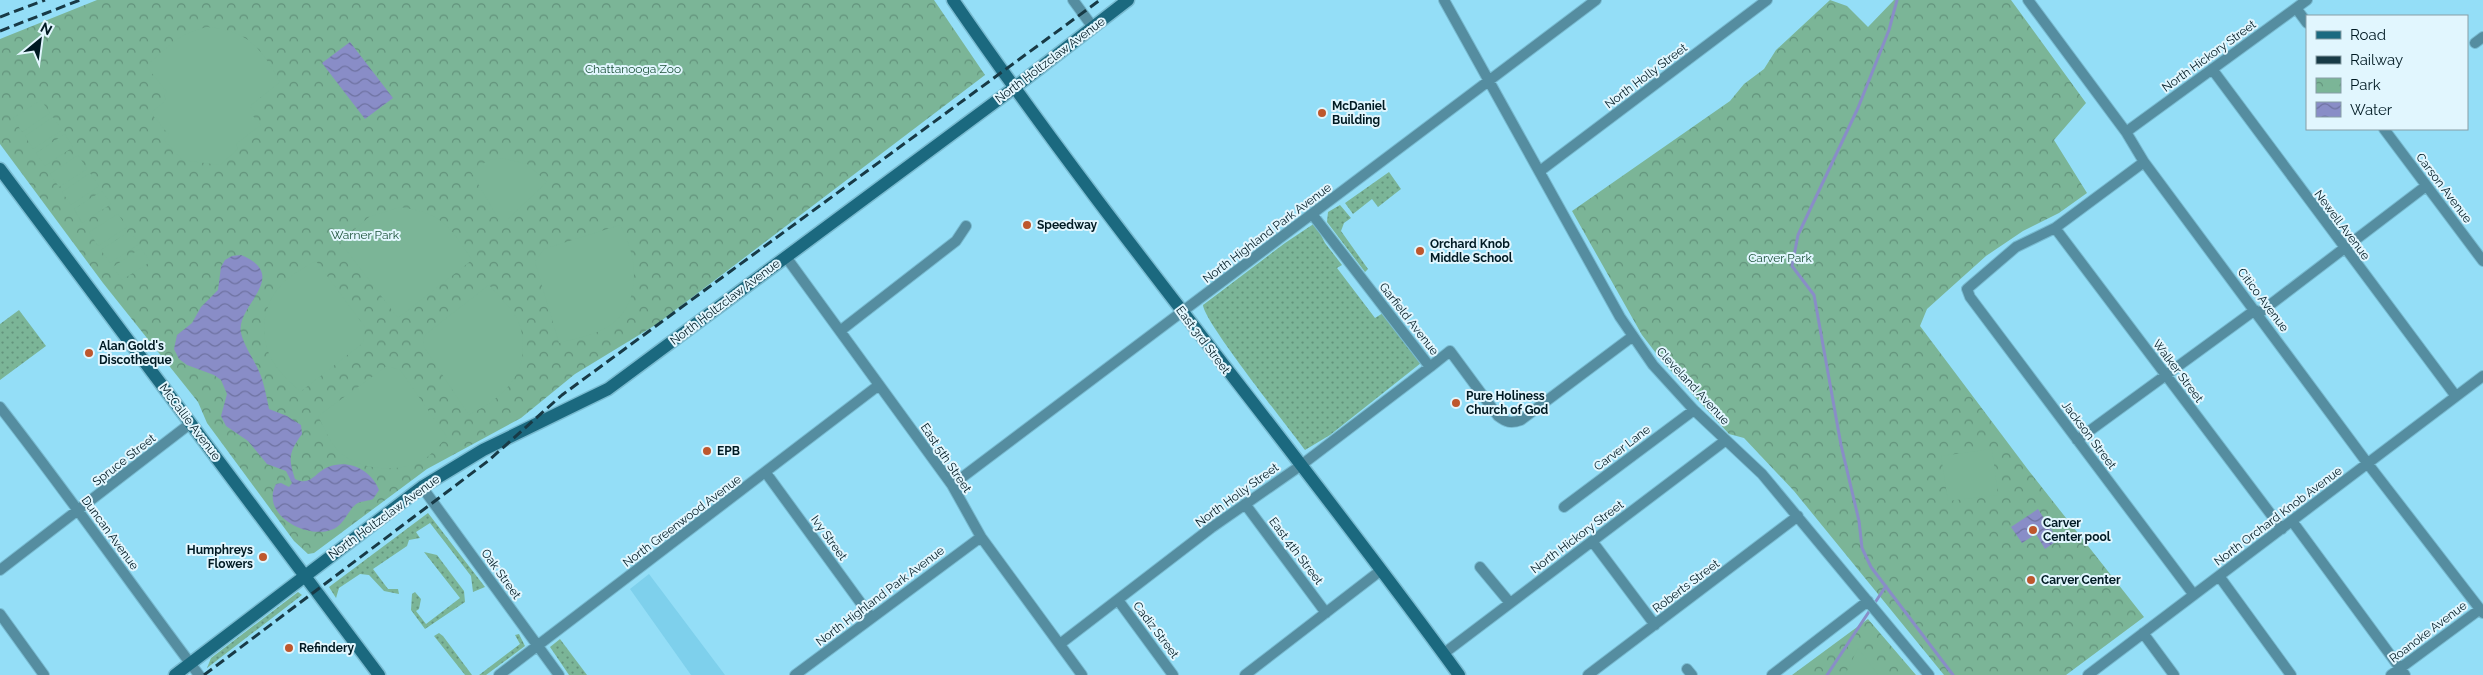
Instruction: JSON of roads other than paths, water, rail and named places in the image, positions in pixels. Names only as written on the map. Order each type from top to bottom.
[{"type":"main road","name":"East 3rd Street","points":[[953,0],[1014,88],[1182,313],[1458,675]]},
{"type":"main road","name":"North Holtzclaw Avenue","points":[[175,675],[422,487],[483,450],[608,389],[1014,88],[1128,0]]},
{"type":"main road","name":"McCallie Avenue","points":[[0,169],[379,675]]},
{"type":"street","points":[[1073,0],[1092,26]]},
{"type":"street","name":"Cleveland Avenue","points":[[1444,0],[1620,317],[1653,365],[1694,410],[1762,474],[1929,675]]},
{"type":"street","name":"North Highland Park Avenue","points":[[952,485],[1596,0]]},
{"type":"street","name":"North Holly Street","points":[[1540,171],[1767,0]]},
{"type":"street","name":"Citico Avenue","points":[[2028,0],[2126,132],[2144,162],[2368,464],[2481,611]]},
{"type":"street","name":"North Hickory Street","points":[[2126,132],[2307,0]]},
{"type":"street","points":[[2296,8],[2306,21]]},
{"type":"street","name":"Newell Avenue","points":[[2212,69],[2345,250],[2455,395]]},
{"type":"street","name":"Carson Avenue","points":[[2385,130],[2483,261]]},
{"type":"street","points":[[2055,228],[2144,162]]},
{"type":"street","points":[[2077,440],[2165,374],[2345,250],[2426,186]]},
{"type":"street","name":"Garfield Avenue","points":[[1312,214],[1430,367],[1450,352],[1498,416],[1513,423],[1521,420],[1633,336]]},
{"type":"street","points":[[840,330],[956,241],[966,226]]},
{"type":"street","name":"Jackson Street","points":[[2055,228],[2016,247],[1967,289],[1970,297],[2194,595]]},
{"type":"street","name":"Walker Street","points":[[2055,228],[2282,529]]},
{"type":"street","name":"East 5th Street","points":[[786,257],[952,485],[981,537],[1082,675]]},
{"type":"street","name":"North Holly Street","points":[[1060,644],[1430,367]]},
{"type":"street","name":"North Orchard Knob Avenue","points":[[2088,675],[2368,464],[2455,395],[2483,376]]},
{"type":"street","name":"North Greenwood Avenue","points":[[499,675],[879,385]]},
{"type":"street","name":"Duncan Avenue","points":[[0,407],[50,470],[78,512],[199,675]]},
{"type":"street","name":"Carver Lane","points":[[1564,507],[1694,410]]},
{"type":"street","name":"Spruce Street","points":[[0,570],[191,424]]},
{"type":"street","name":"North Hickory Street","points":[[1443,654],[1726,440]]},
{"type":"street","name":"Ivy Street","points":[[766,473],[871,617]]},
{"type":"street","name":"Oak Street","points":[[422,487],[560,675]]},
{"type":"street","name":"East 4th Street","points":[[1245,504],[1326,613]]},
{"type":"street","name":"Roberts Street","points":[[1588,675],[1798,516]]},
{"type":"street","points":[[2292,521],[2403,672]]},
{"type":"street","name":"North Highland Park Avenue","points":[[795,675],[981,537]]},
{"type":"street","points":[[1592,541],[1655,625]]},
{"type":"street","points":[[1480,567],[1510,603]]},
{"type":"street","points":[[1245,675],[1380,571]]},
{"type":"street","points":[[2219,576],[2291,675]]},
{"type":"street","name":"Cadiz Street","points":[[1118,600],[1173,675]]},
{"type":"street","points":[[1772,675],[1868,601]]},
{"type":"street","name":"Roanoke Avenue","points":[[2392,675],[2403,672],[2481,611]]},
{"type":"street","points":[[0,614],[44,675]]},
{"type":"street","points":[[2143,633],[2174,675]]},
{"type":"water","points":[[350,42],[393,98],[365,119],[322,63]]},
{"type":"water","points":[[241,255],[255,263],[262,272],[262,282],[258,292],[241,323],[243,339],[260,373],[269,409],[287,416],[301,425],[302,434],[294,446],[291,455],[291,466],[295,479],[300,481],[309,480],[328,467],[344,464],[351,465],[365,472],[371,477],[379,490],[373,499],[355,505],[340,525],[331,530],[321,532],[309,531],[288,522],[280,514],[274,505],[273,495],[276,484],[281,483],[289,487],[292,483],[286,471],[267,464],[248,441],[226,426],[221,416],[227,394],[221,380],[214,375],[187,365],[179,359],[174,349],[177,335],[192,323],[201,307],[218,290],[221,267],[225,260],[232,256]]},
{"type":"water","name":"Carver Center pool","points":[[2038,509],[2058,540],[2045,549],[2036,534],[2022,543],[2011,527]]},
{"type":"waterway","points":[[1897,0],[1889,30],[1858,108],[1798,235],[1792,266],[1814,295],[1841,445],[1859,521],[1862,548],[1871,567],[1953,675]]},
{"type":"waterway","points":[[1827,675],[1886,586]]},
{"type":"railway","points":[[0,17],[45,0]]},
{"type":"railway","points":[[0,31],[80,0]]},
{"type":"railway","points":[[204,675],[488,461],[562,395],[1100,0]]},
{"type":"place","name":"McDaniel Building","points":[[1322,113]]},
{"type":"place","name":"Speedway","points":[[1027,225]]},
{"type":"place","name":"Orchard Knob Middle School","points":[[1420,251]]},
{"type":"place","name":"Alan Gold's Discotheque","points":[[89,353]]},
{"type":"place","name":"Pure Holiness Church of God","points":[[1456,403]]},
{"type":"place","name":"EPB","points":[[707,451]]},
{"type":"place","name":"Carver Center pool","points":[[2033,530]]},
{"type":"place","name":"Humphreys Flowers","points":[[263,557]]},
{"type":"place","name":"Carver Center","points":[[2031,580]]},
{"type":"place","name":"Refindery","points":[[289,648]]},
{"type":"park label","name":"Chattanooga Zoo","points":[[633,69]]},
{"type":"park label","name":"Warner Park","points":[[365,235]]},
{"type":"park label","name":"Carver Park","points":[[1780,258]]}]
